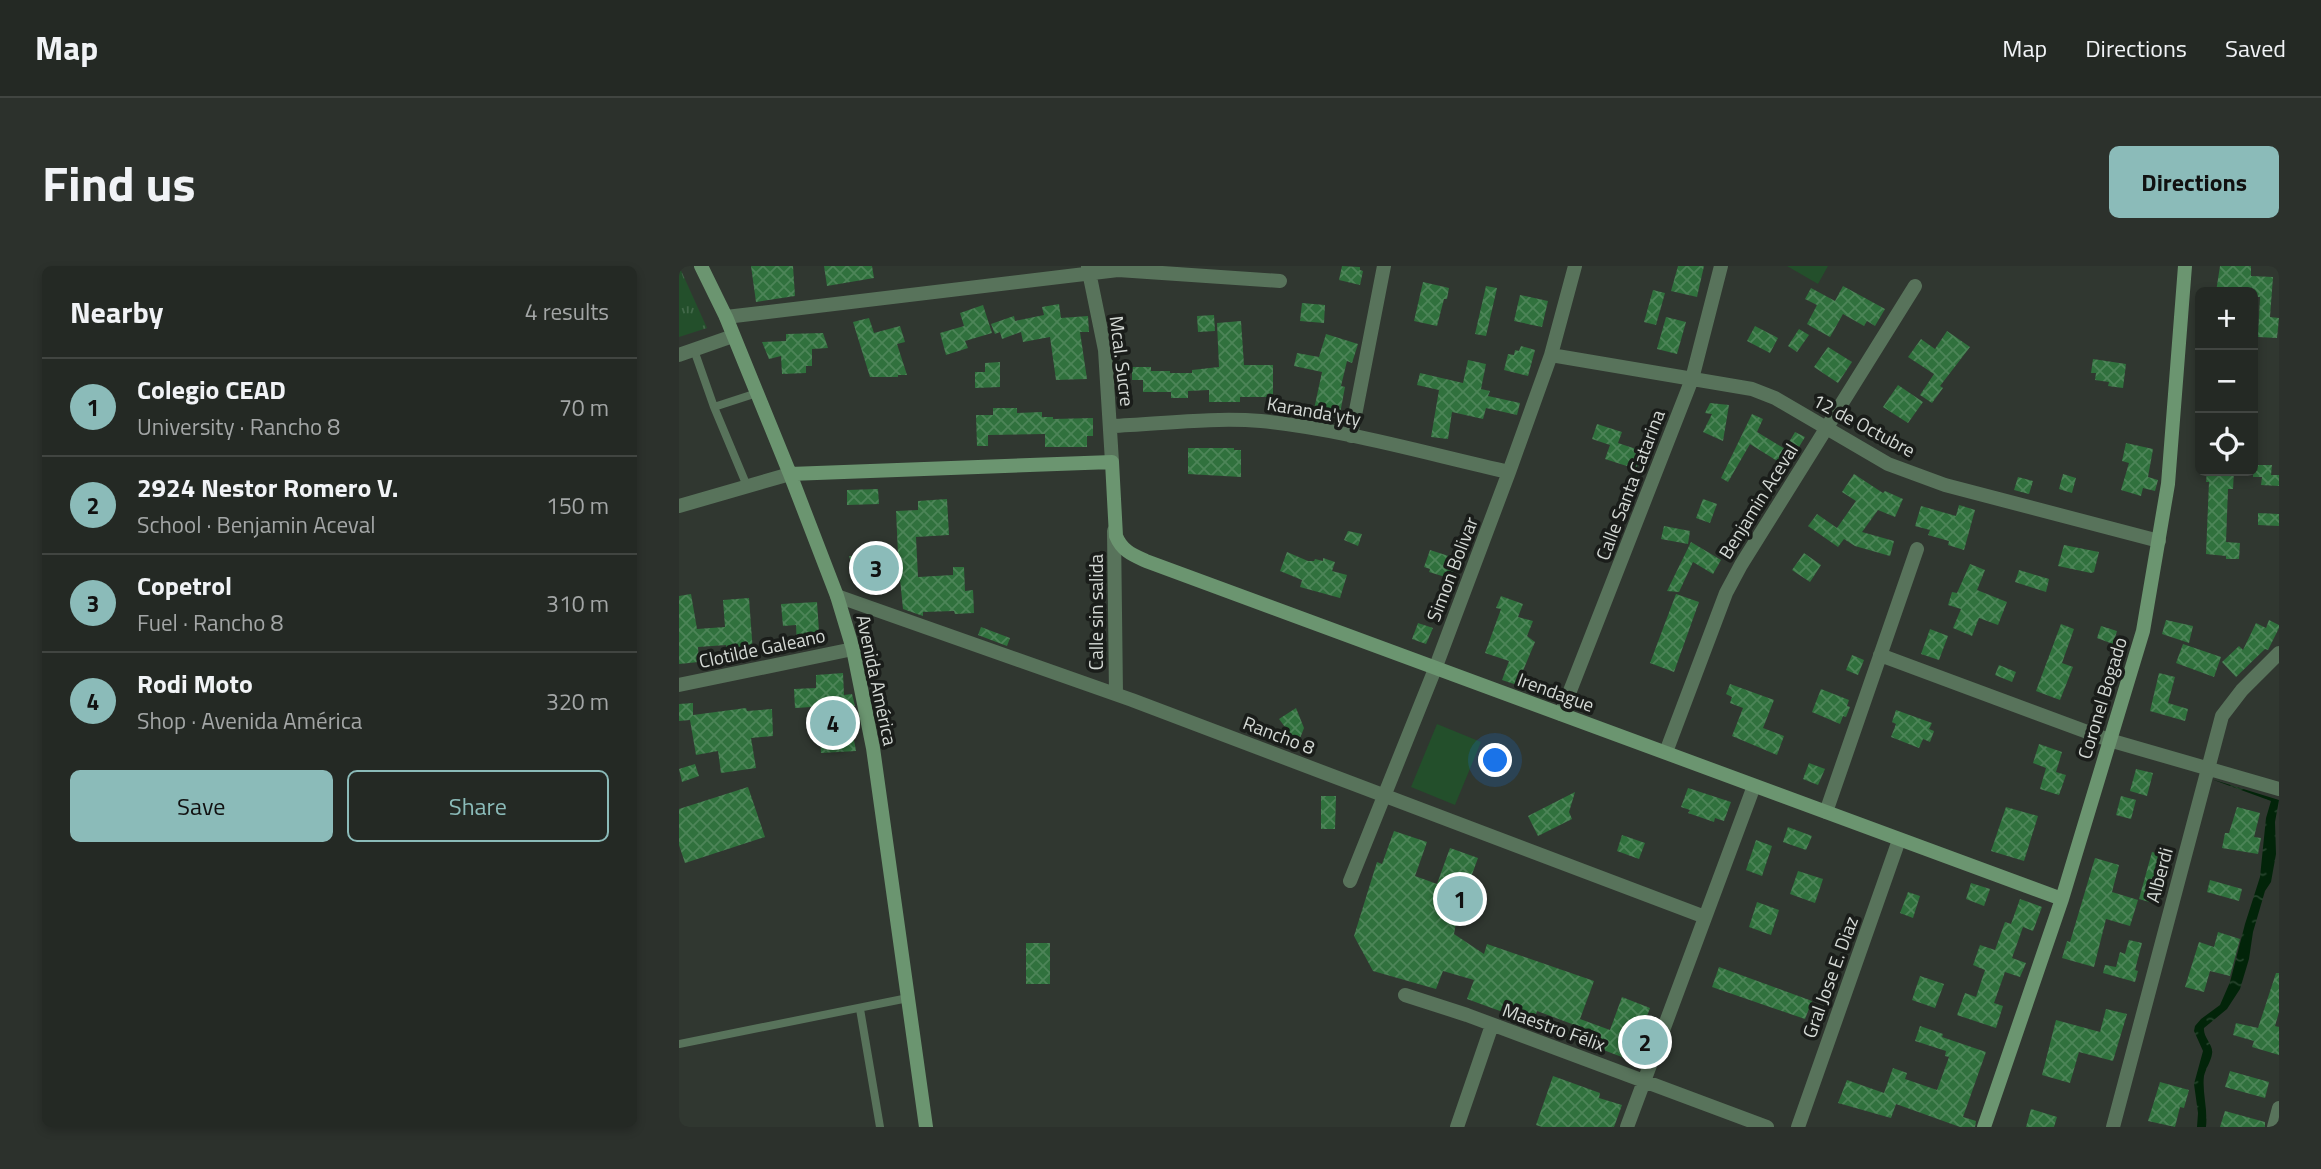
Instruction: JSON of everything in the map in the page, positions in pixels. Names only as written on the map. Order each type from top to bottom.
[{"type":"street","name":"Avenida América","points":[[701,266],[726,317],[790,474],[837,596],[853,649],[873,748],[926,1127]]},
{"type":"street","points":[[1351,436],[1384,266]]},
{"type":"street","name":"Simon Bolivar","points":[[1350,881],[1435,669],[1509,472],[1551,355],[1575,266]]},
{"type":"street","name":"Calle Santa Catarina","points":[[1561,714],[1692,379],[1721,266]]},
{"type":"street","name":"Coronel Bogado","points":[[1984,1127],[2062,899],[2143,631],[2172,442],[2185,266]]},
{"type":"street","points":[[726,317],[1088,270],[1280,281]]},
{"type":"street","name":"Mcal. Sucre","points":[[1088,270],[1105,350],[1112,462]]},
{"type":"street","name":"Benjamin Aceval","points":[[1666,752],[1726,593],[1915,286]]},
{"type":"street","points":[[686,353],[733,336]]},
{"type":"street","name":"12 de Octubre","points":[[1551,355],[1752,389],[1775,398],[1888,464],[1945,485],[2158,541]]},
{"type":"street","name":"Karanda'yty","points":[[1111,426],[1239,420],[1264,422],[1351,436],[1509,472]]},
{"type":"street","points":[[679,506],[790,474],[1112,462],[1114,529]]},
{"type":"street","name":"Irendague","points":[[1114,529],[1119,544],[1146,561],[2062,899]]},
{"type":"street","name":"Calle sin salida","points":[[1114,529],[1116,694]]},
{"type":"street","points":[[1826,812],[1917,549]]},
{"type":"street","name":"Rancho 8","points":[[837,596],[1116,694],[1705,917]]},
{"type":"street","name":"Clotilde Galeano","points":[[679,685],[853,649]]},
{"type":"street","name":"Alberdi","points":[[2113,1127],[2222,716],[2242,690],[2279,653]]},
{"type":"street","points":[[1880,655],[2109,740],[2274,788]]},
{"type":"street","points":[[1627,1127],[1754,786]]},
{"type":"street","name":"Gral Jose E. Diaz","points":[[1798,1127],[1899,840]]},
{"type":"street","name":"Maestro Félix","points":[[1405,995],[1767,1127]]},
{"type":"street","points":[[1457,1127],[1492,1025]]},
{"type":"street","points":[[2274,1127],[2279,1108]]},
{"type":"lane","points":[[686,353],[714,407],[747,486]]},
{"type":"lane","points":[[714,407],[757,393]]},
{"type":"lane","points":[[679,1044],[908,998]]},
{"type":"lane","points":[[860,1009],[880,1127]]},
{"type":"green space","points":[[679,266],[707,328],[679,337]]},
{"type":"green space","points":[[1787,266],[1828,266],[1818,284]]},
{"type":"green space","points":[[1437,724],[1481,742],[1455,805],[1411,787]]},
{"type":"water","points":[[2211,779],[2279,800],[2275,822],[2276,854],[2271,882],[2265,891],[2253,932],[2249,959],[2240,989],[2227,1009],[2204,1028],[2212,1054],[2204,1076],[2206,1127],[2197,1127],[2194,1084],[2203,1051],[2194,1031],[2195,1026],[2220,1005],[2230,982],[2260,877],[2266,818],[2271,801]]},
{"type":"building","points":[[751,266],[793,266],[795,296],[756,302]]},
{"type":"building","points":[[824,266],[872,266],[874,278],[827,286]]},
{"type":"building","points":[[1342,266],[1360,267],[1363,271],[1360,285],[1339,280]]},
{"type":"building","points":[[1678,266],[1704,266],[1697,297],[1671,291]]},
{"type":"building","points":[[2220,266],[2251,266],[2251,276],[2273,277],[2270,317],[2279,318],[2277,338],[2258,337],[2258,287],[2217,287]]},
{"type":"building","points":[[1423,282],[1449,288],[1437,326],[1414,321]]},
{"type":"building","points":[[1486,286],[1497,288],[1486,336],[1475,334]]},
{"type":"building","points":[[1843,286],[1885,309],[1875,326],[1867,321],[1864,326],[1843,314],[1830,337],[1807,324],[1817,305],[1805,299],[1811,288],[1835,301]]},
{"type":"building","points":[[1653,290],[1665,293],[1656,325],[1644,322]]},
{"type":"building","points":[[1520,295],[1548,301],[1542,327],[1514,321]]},
{"type":"building","points":[[1302,303],[1325,305],[1324,323],[1300,321]]},
{"type":"building","points":[[1059,304],[1061,318],[1088,316],[1089,332],[1080,332],[1087,379],[1056,380],[1050,337],[1023,342],[1021,332],[1002,339],[1000,332],[995,334],[991,324],[1014,316],[1015,321],[1044,315],[1042,307]]},
{"type":"building","points":[[983,305],[992,333],[965,341],[968,348],[946,355],[940,333],[964,326],[960,313]]},
{"type":"building","points":[[1214,315],[1215,331],[1198,332],[1197,316]]},
{"type":"building","points":[[1666,317],[1686,322],[1677,354],[1657,349]]},
{"type":"building","points":[[869,318],[874,333],[900,326],[905,342],[897,344],[907,375],[870,377],[853,322]]},
{"type":"building","points":[[1241,321],[1244,365],[1273,365],[1273,397],[1240,397],[1240,402],[1209,402],[1209,390],[1188,391],[1188,398],[1171,398],[1171,392],[1143,392],[1143,380],[1132,380],[1132,367],[1151,367],[1151,371],[1170,373],[1192,373],[1192,370],[1219,367],[1217,323]]},
{"type":"building","points":[[1755,326],[1778,338],[1770,353],[1747,341]]},
{"type":"building","points":[[1799,329],[1809,335],[1797,352],[1788,346]]},
{"type":"building","points":[[1947,331],[1970,347],[1940,386],[1943,388],[1932,403],[1920,395],[1934,374],[1908,357],[1921,339],[1935,349]]},
{"type":"building","points":[[823,333],[828,348],[812,349],[812,366],[806,366],[806,373],[782,374],[781,356],[769,359],[762,342],[786,341],[786,334]]},
{"type":"building","points":[[1326,334],[1358,344],[1352,363],[1347,361],[1341,386],[1345,387],[1339,419],[1313,414],[1322,372],[1294,366],[1297,353],[1319,357]]},
{"type":"building","points":[[1521,346],[1535,350],[1528,376],[1504,370],[1508,354],[1514,355],[1515,350],[1519,351]]},
{"type":"building","points":[[1828,347],[1852,362],[1838,383],[1814,367]]},
{"type":"building","points":[[2093,359],[2126,364],[2123,388],[2108,386],[2109,382],[2095,380],[2096,373],[2091,373]]},
{"type":"building","points":[[1468,360],[1486,364],[1481,389],[1490,391],[1488,396],[1520,403],[1517,415],[1486,408],[1483,419],[1452,412],[1448,439],[1431,437],[1439,390],[1417,385],[1420,373],[1463,383]]},
{"type":"building","points":[[1000,362],[1000,387],[975,388],[975,372],[985,372],[985,363]]},
{"type":"building","points":[[1898,385],[1923,402],[1908,423],[1883,407]]},
{"type":"building","points":[[1710,403],[1729,405],[1723,441],[1703,432],[1712,414],[1705,413]]},
{"type":"building","points":[[993,408],[1017,408],[1017,413],[1042,412],[1042,417],[1053,419],[1093,418],[1093,436],[1087,436],[1087,447],[1045,447],[1045,434],[988,435],[988,446],[977,446],[976,415],[993,415]]},
{"type":"building","points":[[1752,414],[1763,419],[1757,432],[1785,449],[1795,432],[1805,437],[1787,467],[1750,444],[1728,482],[1721,478]]},
{"type":"building","points":[[1597,424],[1622,432],[1618,443],[1642,451],[1636,469],[1605,459],[1610,445],[1592,439]]},
{"type":"building","points":[[2126,443],[2153,449],[2148,477],[2158,480],[2155,491],[2143,488],[2141,496],[2121,490],[2129,463],[2122,461]]},
{"type":"building","points":[[1188,448],[1241,450],[1241,477],[1188,474]]},
{"type":"building","points":[[2258,465],[2272,465],[2271,475],[2279,475],[2279,486],[2261,485],[2262,477],[2253,477],[2258,476]]},
{"type":"building","points":[[1854,474],[1883,493],[1885,491],[1903,499],[1895,517],[1878,510],[1862,532],[1894,541],[1890,556],[1855,546],[1844,539],[1838,547],[1808,526],[1817,514],[1837,528],[1856,501],[1842,492]]},
{"type":"building","points":[[2063,474],[2076,478],[2072,493],[2059,489]]},
{"type":"building","points":[[2207,476],[2234,476],[2233,489],[2228,489],[2226,542],[2240,543],[2239,559],[2206,554],[2209,482],[2206,482]]},
{"type":"building","points":[[2018,477],[2033,481],[2029,494],[2014,490]]},
{"type":"building","points":[[878,489],[879,504],[847,505],[847,490]]},
{"type":"building","points":[[947,499],[949,535],[916,537],[918,577],[953,575],[953,567],[964,567],[965,591],[973,590],[974,613],[923,612],[923,616],[903,609],[900,579],[857,581],[849,556],[898,554],[896,511],[918,510],[918,501]]},
{"type":"building","points":[[1703,499],[1717,504],[1710,523],[1696,518]]},
{"type":"building","points":[[1959,505],[1975,510],[1964,550],[1948,545],[1949,541],[1928,535],[1930,530],[1915,526],[1921,506],[1956,516]]},
{"type":"building","points":[[2258,513],[2279,514],[2279,526],[2258,525]]},
{"type":"building","points":[[1664,526],[1690,531],[1688,544],[1661,539]]},
{"type":"building","points":[[1348,531],[1362,534],[1358,546],[1344,540]]},
{"type":"building","points":[[1691,542],[1721,560],[1713,574],[1693,562],[1679,592],[1667,591]]},
{"type":"building","points":[[2064,545],[2099,552],[2094,572],[2058,566]]},
{"type":"building","points":[[1430,550],[1458,559],[1452,579],[1429,572],[1430,569],[1424,567]]},
{"type":"building","points":[[1287,552],[1308,561],[1323,561],[1323,558],[1335,562],[1332,571],[1347,575],[1340,598],[1300,587],[1302,580],[1280,571]]},
{"type":"building","points":[[1804,553],[1821,565],[1810,582],[1792,570]]},
{"type":"building","points":[[1970,564],[1985,570],[1977,590],[2007,602],[1998,625],[1979,618],[1972,636],[1953,628],[1961,609],[1948,605],[1952,592],[1957,593]]},
{"type":"building","points":[[2019,570],[2049,579],[2046,592],[2015,582]]},
{"type":"building","points":[[691,594],[697,629],[725,627],[723,600],[749,598],[753,653],[727,655],[726,645],[698,647],[699,662],[679,664],[679,596]]},
{"type":"building","points":[[1676,594],[1699,602],[1674,672],[1650,663]]},
{"type":"building","points":[[1501,596],[1523,604],[1518,617],[1533,621],[1527,636],[1535,642],[1517,685],[1502,680],[1509,661],[1485,653],[1501,609],[1496,608]]},
{"type":"building","points":[[817,602],[820,646],[797,648],[796,625],[783,626],[781,604]]},
{"type":"building","points":[[2166,620],[2193,626],[2189,643],[2162,634]]},
{"type":"building","points":[[2269,620],[2279,625],[2279,628],[2268,650],[2265,649],[2236,677],[2222,662],[2239,646],[2243,650],[2256,623],[2266,628]]},
{"type":"building","points":[[1418,623],[1433,628],[1426,644],[1412,639]]},
{"type":"building","points":[[2061,624],[2074,629],[2062,663],[2073,667],[2060,700],[2036,691]]},
{"type":"building","points":[[2101,626],[2117,631],[2113,644],[2097,638]]},
{"type":"building","points":[[981,627],[1010,638],[1007,646],[978,635]]},
{"type":"building","points":[[1930,629],[1948,636],[1939,660],[1921,654]]},
{"type":"building","points":[[2183,644],[2221,657],[2214,677],[2176,663]]},
{"type":"building","points":[[1852,655],[1864,660],[1858,675],[1846,670]]},
{"type":"building","points":[[1999,665],[2016,672],[2012,682],[1995,675]]},
{"type":"building","points":[[843,673],[844,695],[852,694],[855,706],[848,707],[856,751],[821,753],[820,732],[817,732],[812,707],[795,708],[794,689],[816,688],[816,675]]},
{"type":"building","points":[[2159,673],[2175,677],[2168,703],[2188,709],[2185,721],[2150,711]]},
{"type":"building","points":[[1730,684],[1774,700],[1763,728],[1784,736],[1777,755],[1732,736],[1743,708],[1730,703],[1732,697],[1726,694]]},
{"type":"building","points":[[1821,689],[1849,700],[1847,706],[1850,707],[1840,724],[1812,712]]},
{"type":"building","points":[[693,703],[693,715],[746,708],[747,711],[772,709],[773,736],[751,738],[756,768],[721,773],[718,751],[696,755],[690,720],[679,721],[679,704]]},
{"type":"building","points":[[1296,708],[1304,728],[1297,746],[1291,738],[1287,741],[1280,731],[1285,727],[1279,719]]},
{"type":"building","points":[[1896,710],[1932,723],[1929,729],[1934,731],[1930,742],[1923,739],[1919,748],[1891,737],[1896,724],[1892,722]]},
{"type":"building","points":[[2039,744],[2062,752],[2056,772],[2066,775],[2059,795],[2040,789],[2046,768],[2033,763]]},
{"type":"building","points":[[1809,763],[1825,769],[1818,785],[1803,779]]},
{"type":"building","points":[[695,764],[699,776],[682,782],[679,769]]},
{"type":"building","points":[[2136,769],[2153,773],[2147,796],[2130,791]]},
{"type":"building","points":[[748,787],[765,837],[685,863],[679,845],[679,809]]},
{"type":"building","points":[[1688,788],[1731,802],[1724,821],[1715,818],[1714,822],[1688,813],[1690,810],[1681,807]]},
{"type":"building","points":[[1575,792],[1569,812],[1572,819],[1538,836],[1528,816]]},
{"type":"building","points":[[1321,796],[1336,796],[1335,829],[1321,829]]},
{"type":"building","points":[[2121,796],[2136,800],[2131,819],[2116,815]]},
{"type":"building","points":[[2006,807],[2038,816],[2024,861],[1991,851]]},
{"type":"building","points":[[2237,807],[2260,813],[2254,837],[2261,838],[2258,854],[2222,848],[2225,833],[2229,833]]},
{"type":"building","points":[[1788,827],[1812,836],[1806,850],[1783,842]]},
{"type":"building","points":[[1394,831],[1427,842],[1415,876],[1437,884],[1450,848],[1478,858],[1466,891],[1462,890],[1454,934],[1484,954],[1487,944],[1594,981],[1580,1019],[1610,1030],[1622,997],[1650,1008],[1642,1029],[1639,1027],[1627,1059],[1567,1036],[1572,1024],[1537,1011],[1533,1023],[1467,999],[1474,980],[1443,971],[1436,989],[1373,971],[1354,936],[1377,862],[1382,864]]},
{"type":"building","points":[[1622,835],[1645,843],[1639,859],[1617,851]]},
{"type":"building","points":[[1756,840],[1772,846],[1762,876],[1746,870]]},
{"type":"building","points":[[2152,852],[2169,856],[2156,904],[2139,899]]},
{"type":"building","points":[[2095,858],[2119,865],[2112,892],[2138,900],[2130,926],[2106,919],[2094,967],[2062,958],[2067,941],[2070,942]]},
{"type":"building","points":[[1798,871],[1823,879],[1815,903],[1790,894]]},
{"type":"building","points":[[2210,880],[2242,889],[2239,901],[2207,892]]},
{"type":"building","points":[[1971,883],[1990,889],[1984,906],[1966,899]]},
{"type":"building","points":[[1908,892],[1920,896],[1913,918],[1900,913]]},
{"type":"building","points":[[2020,899],[2042,907],[2033,931],[2023,927],[2012,958],[2026,963],[2020,977],[2005,972],[1994,1003],[2003,1006],[1996,1028],[1957,1015],[1965,993],[1976,997],[1985,970],[1973,965],[1980,945],[1995,950],[2005,922],[2011,924]]},
{"type":"building","points":[[1757,902],[1779,910],[1771,935],[1749,927]]},
{"type":"building","points":[[2218,932],[2240,939],[2230,976],[2210,971],[2204,992],[2185,987],[2199,942],[2214,947]]},
{"type":"building","points":[[2129,940],[2142,943],[2135,970],[2138,971],[2135,982],[2103,973],[2105,965],[2116,967],[2120,952],[2125,954]]},
{"type":"building","points":[[1026,943],[1050,943],[1050,984],[1026,984]]},
{"type":"building","points":[[1719,967],[1812,1001],[1805,1019],[1712,987]]},
{"type":"building","points":[[2276,973],[2279,973],[2279,1012],[2275,1026],[2279,1027],[2279,1055],[2252,1047],[2254,1041],[2233,1035],[2236,1023],[2258,1028]]},
{"type":"building","points":[[1920,976],[1944,984],[1935,1008],[1912,1000]]},
{"type":"building","points":[[2106,1009],[2127,1014],[2113,1061],[2079,1052],[2070,1083],[2042,1075],[2056,1020],[2100,1032]]},
{"type":"building","points":[[1920,1026],[1943,1034],[1942,1037],[1986,1052],[1963,1117],[1976,1121],[1975,1127],[1960,1127],[1896,1104],[1891,1118],[1838,1103],[1847,1080],[1884,1093],[1893,1068],[1907,1073],[1905,1079],[1937,1090],[1949,1057],[1945,1056],[1946,1051],[1915,1041]]},
{"type":"building","points":[[2230,1071],[2269,1082],[2265,1098],[2225,1087]]},
{"type":"building","points":[[1553,1076],[1600,1093],[1599,1098],[1622,1105],[1614,1127],[1536,1125]]},
{"type":"building","points":[[2160,1082],[2189,1090],[2184,1108],[2180,1107],[2175,1127],[2148,1121]]},
{"type":"building","points":[[2031,1109],[2057,1117],[2054,1127],[2026,1127]]},
{"type":"building","points":[[2225,1111],[2265,1122],[2265,1127],[2220,1127]]},
{"type":"place","name":"Copetrol","points":[[876,568]]},
{"type":"place","name":"Rodi Moto","points":[[833,723]]},
{"type":"place","name":"Colegio CEAD","points":[[1460,899]]},
{"type":"place","name":"2924 Nestor Romero V.","points":[[1645,1042]]}]
